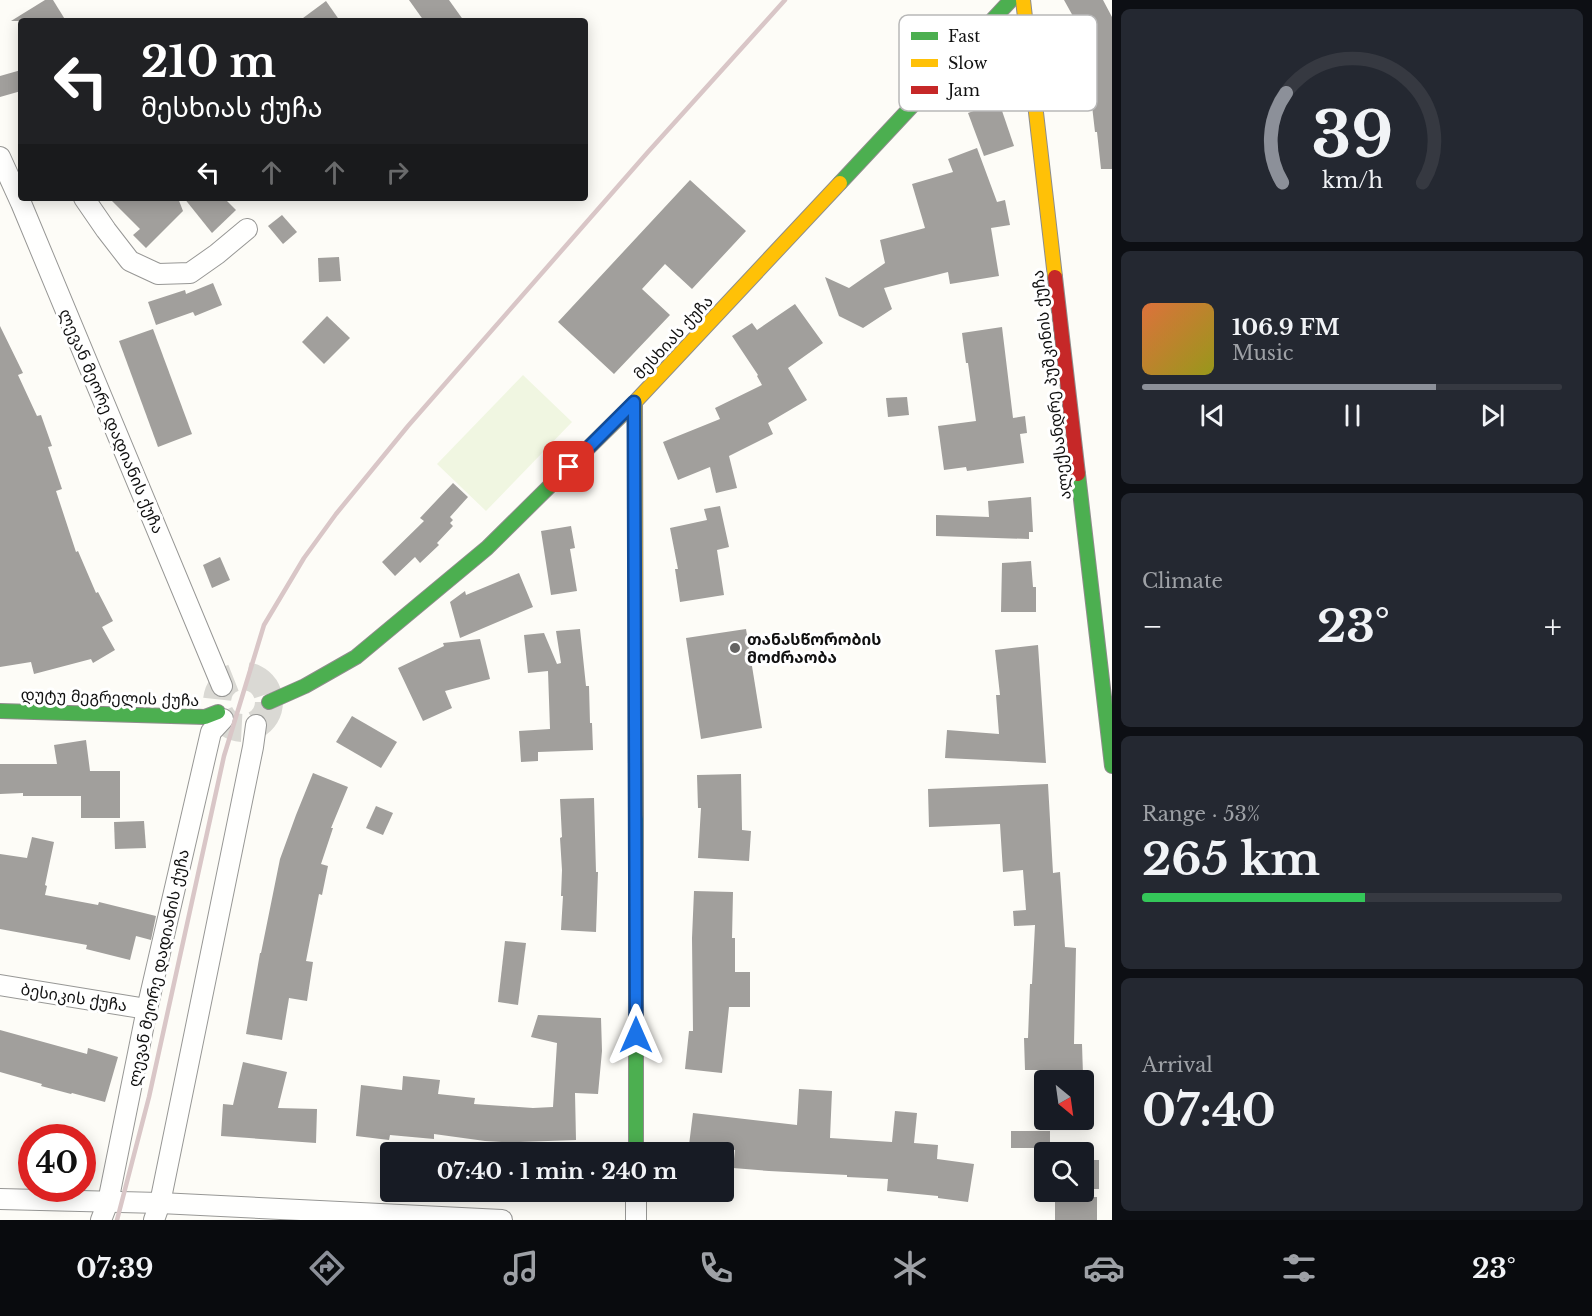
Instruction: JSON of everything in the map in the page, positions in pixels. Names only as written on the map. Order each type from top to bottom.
[{"type":"street","name":"მესხიას ქუჩა","points":[[997,15],[1011,0]]},
{"type":"street","name":"ალექსანდრე პუშკინის ქუჩა","points":[[1023,0],[1025,15]]},
{"type":"street","name":"მესხიას ქუჩა","points":[[269,702],[305,686],[356,657],[487,548],[634,402],[907,111]]},
{"type":"street","name":"ალექსანდრე პუშკინის ქუჩა","points":[[1036,111],[1112,766]]},
{"type":"street","name":"ლევან მეორე დადიანის ქუჩა","points":[[0,157],[18,185]]},
{"type":"street","name":"ლევან მეორე დადიანის ქუჩა","points":[[28,201],[222,686]]},
{"type":"street","points":[[86,201],[130,261],[158,274],[190,273],[247,229]]},
{"type":"street","points":[[634,402],[636,1142]]},
{"type":"street","name":"დუტუ მეგრელის ქუჩა","points":[[0,711],[220,716]]},
{"type":"street","name":"ლევან მეორე დადიანის ქუჩა","points":[[105,1211],[147,1009],[211,732],[220,716]]},
{"type":"street","points":[[157,1212],[256,725]]},
{"type":"street","name":"ბესიკის ქუჩა","points":[[0,986],[147,1009]]},
{"type":"street","points":[[0,1199],[105,1211],[502,1220]]},
{"type":"street","points":[[636,1202],[636,1220]]},
{"type":"green space","points":[[523,375],[572,422],[486,511],[437,464]]},
{"type":"building","points":[[45,0],[53,0],[64,18],[18,18],[18,21],[11,21]]},
{"type":"building","points":[[409,0],[449,0],[462,18],[422,18]]},
{"type":"building","points":[[1064,0],[1103,0],[1112,17],[1112,169],[1101,169],[1093,111],[1097,111],[1097,15],[1072,15]]},
{"type":"building","points":[[326,1],[338,18],[303,18]]},
{"type":"building","points":[[18,71],[18,92],[0,97],[0,76]]},
{"type":"building","points":[[1002,111],[1014,146],[984,156],[968,113]]},
{"type":"building","points":[[977,148],[997,202],[1005,200],[1010,225],[991,228],[999,276],[950,284],[948,272],[884,288],[892,309],[863,328],[839,316],[825,277],[849,288],[885,263],[880,240],[925,228],[912,184],[953,172],[948,159]]},
{"type":"building","points":[[690,180],[746,231],[692,289],[665,264],[642,289],[670,315],[614,374],[558,322]]},
{"type":"building","points":[[112,201],[179,201],[183,211],[146,248],[133,235],[140,229]]},
{"type":"building","points":[[186,201],[227,201],[236,210],[212,233]]},
{"type":"building","points":[[282,215],[297,232],[283,244],[268,226]]},
{"type":"building","points":[[339,257],[341,281],[319,282],[318,258]]},
{"type":"building","points":[[213,283],[222,305],[195,316],[193,312],[156,325],[148,302],[185,290],[186,294]]},
{"type":"building","points":[[795,304],[823,343],[788,368],[807,400],[768,423],[773,434],[729,456],[737,488],[716,493],[710,467],[678,480],[663,442],[720,419],[715,408],[762,385],[758,375],[732,336],[752,323],[757,330]]},
{"type":"building","points":[[327,316],[350,338],[324,364],[302,342]]},
{"type":"building","points":[[0,326],[23,373],[18,375],[37,416],[41,415],[52,446],[48,447],[62,489],[56,491],[76,552],[78,551],[96,593],[98,592],[113,621],[102,627],[115,650],[93,663],[91,659],[34,674],[31,662],[0,667]]},
{"type":"building","points":[[1002,327],[1013,418],[1025,416],[1027,433],[1020,434],[1024,463],[967,471],[966,467],[944,470],[938,426],[976,421],[962,333]]},
{"type":"building","points":[[153,329],[192,434],[158,447],[119,341]]},
{"type":"building","points":[[907,397],[909,415],[888,417],[886,398]]},
{"type":"building","points":[[453,483],[468,497],[450,517],[453,520],[450,523],[453,526],[437,543],[439,545],[420,563],[415,557],[395,576],[382,562],[424,521],[420,518]]},
{"type":"building","points":[[1031,497],[1033,532],[1029,532],[1029,539],[936,536],[936,515],[989,517],[988,501]]},
{"type":"building","points":[[720,506],[729,547],[717,550],[724,595],[680,602],[675,569],[678,569],[670,528],[707,520],[704,509]]},
{"type":"building","points":[[571,526],[575,548],[570,549],[577,591],[551,595],[541,531]]},
{"type":"building","points":[[220,557],[230,580],[212,588],[203,565]]},
{"type":"building","points":[[1031,561],[1033,587],[1036,587],[1036,612],[1001,612],[1002,563]]},
{"type":"building","points":[[519,573],[533,607],[460,638],[450,602],[465,591],[466,595]]},
{"type":"building","points":[[580,629],[586,686],[589,686],[593,750],[538,752],[538,761],[521,762],[519,731],[550,729],[548,671],[528,673],[524,635],[544,633],[557,664],[561,663],[556,631]]},
{"type":"building","points":[[746,629],[762,728],[701,739],[686,638]]},
{"type":"building","points":[[480,639],[490,679],[445,691],[452,708],[423,721],[398,668],[444,646],[443,643]]},
{"type":"building","points":[[1038,645],[1046,763],[945,758],[947,730],[999,734],[996,695],[1000,695],[995,650]]},
{"type":"building","points":[[352,716],[397,742],[381,768],[336,742]]},
{"type":"building","points":[[86,740],[90,771],[120,771],[120,818],[81,818],[81,796],[0,794],[0,764],[57,764],[54,745]]},
{"type":"building","points":[[313,773],[348,787],[331,828],[333,828],[321,864],[328,866],[322,895],[319,894],[306,961],[313,962],[307,1001],[289,998],[282,1040],[246,1034],[280,859]]},
{"type":"building","points":[[741,774],[742,830],[751,831],[749,861],[698,858],[701,808],[698,808],[697,775]]},
{"type":"building","points":[[1048,784],[1053,873],[1060,872],[1065,947],[1076,948],[1074,1044],[1082,1044],[1083,1070],[1025,1070],[1024,1038],[1028,1038],[1035,925],[1014,926],[1013,911],[1026,910],[1023,870],[1003,872],[1000,824],[929,827],[928,789]]},
{"type":"building","points":[[594,798],[596,872],[598,872],[596,932],[561,930],[563,896],[561,896],[560,799]]},
{"type":"building","points":[[376,806],[393,813],[383,835],[366,828]]},
{"type":"building","points":[[144,821],[146,848],[115,849],[114,822]]},
{"type":"building","points":[[32,837],[54,842],[45,895],[98,905],[99,902],[156,916],[151,940],[136,936],[130,960],[86,949],[87,945],[0,929],[0,854],[27,858]]},
{"type":"building","points":[[694,891],[733,892],[732,938],[735,938],[735,972],[750,972],[750,1007],[729,1007],[722,1073],[685,1069],[689,1031],[693,1031]]},
{"type":"building","points":[[505,941],[526,943],[518,1005],[498,1002]]},
{"type":"building","points":[[538,1015],[601,1018],[602,1051],[598,1094],[575,1093],[576,1140],[502,1142],[434,1134],[434,1139],[390,1135],[389,1140],[356,1136],[361,1085],[402,1090],[403,1076],[440,1080],[438,1094],[475,1098],[474,1104],[553,1107],[557,1043],[531,1037]]},
{"type":"building","points":[[0,1030],[87,1054],[88,1048],[118,1057],[105,1102],[41,1086],[42,1084],[0,1072]]},
{"type":"building","points":[[243,1062],[287,1072],[278,1108],[317,1109],[316,1143],[221,1136],[223,1104],[233,1105]]},
{"type":"building","points":[[799,1089],[832,1091],[830,1138],[892,1142],[895,1111],[917,1113],[914,1143],[938,1145],[937,1159],[974,1164],[968,1202],[938,1198],[938,1196],[887,1191],[888,1179],[734,1168],[734,1142],[689,1142],[693,1113],[797,1125]]},
{"type":"building","points":[[1011,1131],[1050,1131],[1050,1142],[1034,1142],[1034,1148],[1011,1148]]},
{"type":"building","points":[[1094,1160],[1099,1160],[1099,1189],[1094,1189]]},
{"type":"building","points":[[1094,1197],[1097,1197],[1097,1220],[1055,1220],[1055,1202],[1094,1202]]},
{"type":"tunnel","points":[[243,676],[257,680],[265,688],[269,702],[265,716],[257,724],[243,728],[229,724],[221,716],[217,702],[221,688],[229,680],[243,676]]},
{"type":"railway","points":[[117,1220],[149,1097],[224,756],[264,625],[304,558],[336,514],[408,426],[648,152],[785,0]]},
{"type":"traffic: fast","points":[[997,15],[1011,0]]},
{"type":"traffic: fast","points":[[840,183],[907,111]]},
{"type":"traffic: fast","points":[[269,702],[305,686],[356,657],[487,548],[567,469]]},
{"type":"traffic: fast","points":[[1078,474],[1112,766]]},
{"type":"traffic: fast","points":[[0,711],[205,717],[218,712]]},
{"type":"traffic: fast","points":[[636,815],[636,1142]]},
{"type":"traffic: slow","points":[[1023,0],[1025,15]]},
{"type":"traffic: slow","points":[[1036,111],[1055,277]]},
{"type":"traffic: slow","points":[[567,469],[635,402],[840,183]]},
{"type":"traffic: slow","points":[[635,402],[636,815]]},
{"type":"traffic: jam","points":[[1055,277],[1078,474]]},
{"type":"place","name":"თანასწორობის მოძრაობა","points":[[735,648]]},
{"type":"route","points":[[569,467],[634,402],[636,1035]]}]
